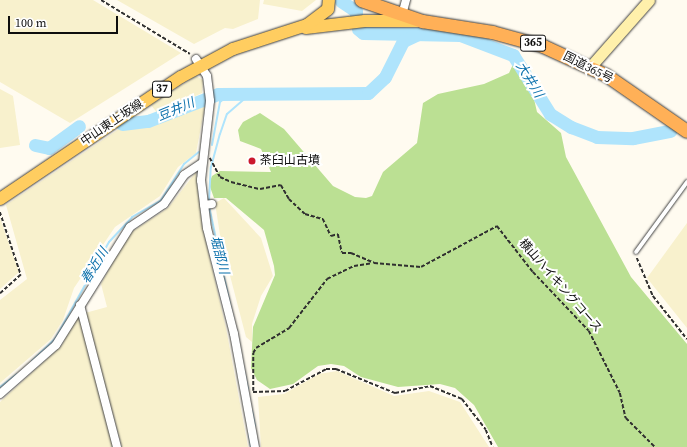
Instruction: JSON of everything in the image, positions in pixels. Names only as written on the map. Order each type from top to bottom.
[{"type":"highway","name":"国道365号","points":[[361,0],[422,21],[499,34],[543,46],[590,67],[687,131]]},
{"type":"main road","name":"中山東上坂線","points":[[0,190],[198,62],[249,34],[306,17],[329,0]]},
{"type":"main road","name":"中山東上坂線","points":[[0,199],[198,62],[252,42],[296,29],[322,15],[329,0]]},
{"type":"main road","points":[[590,67],[650,0]]},
{"type":"main road","points":[[296,29],[365,21],[422,21]]},
{"type":"street","points":[[402,15],[406,0]]},
{"type":"street","points":[[198,62],[207,76],[210,101],[202,161],[207,205],[255,447]]},
{"type":"street","points":[[0,394],[56,345],[130,227],[164,204],[184,175],[202,161]]},
{"type":"street","points":[[80,305],[117,447]]},
{"type":"lane","points":[[636,252],[687,182]]},
{"type":"path","points":[[101,0],[198,62]]},
{"type":"path","name":"横山ハイキングコース","points":[[202,161],[213,158],[220,177],[243,186],[260,189],[281,185],[289,199],[305,214],[323,219],[331,236],[338,234],[342,253],[351,253],[374,263],[421,267],[497,226],[533,272],[589,331],[620,393],[626,418],[655,447]]},
{"type":"path","points":[[0,212],[21,274],[0,294]]},
{"type":"path","points":[[636,252],[639,269],[653,296],[687,339]]},
{"type":"path","points":[[254,398],[253,353],[256,348],[289,328],[327,279],[354,266],[374,263]]},
{"type":"path","points":[[253,391],[286,391],[331,369],[395,393],[430,386],[462,399],[486,430],[493,447]]},
{"type":"shaded area","points":[[0,0],[93,0],[181,53],[70,123],[0,82]]},
{"type":"shaded area","points":[[117,0],[260,0],[258,19],[233,29],[225,28],[194,44]]},
{"type":"shaded area","points":[[264,0],[316,0],[302,11],[263,4]]},
{"type":"shaded area","points":[[196,76],[203,80],[202,93],[158,114],[151,105]]},
{"type":"shaded area","points":[[0,89],[13,96],[20,145],[0,148]]},
{"type":"shaded area","points":[[205,106],[196,153],[178,167],[160,196],[115,227],[74,288],[63,320],[51,339],[0,383],[0,300],[27,279],[6,205],[122,127],[154,125]]},
{"type":"shaded area","points":[[196,172],[202,225],[226,328],[248,447],[122,447],[85,313],[107,307],[101,284],[121,247],[133,231],[168,208]]},
{"type":"shaded area","points":[[224,198],[261,238],[273,276],[261,296],[252,324],[252,342],[246,337],[221,241],[215,203]]},
{"type":"shaded area","points":[[0,218],[19,272],[0,289]]},
{"type":"shaded area","points":[[687,223],[687,328],[647,278]]},
{"type":"shaded area","points":[[80,316],[113,447],[0,447],[0,402],[62,345],[76,317]]},
{"type":"shaded area","points":[[337,371],[394,396],[429,391],[460,402],[489,447],[261,447],[258,397],[284,394],[319,374]]},
{"type":"green space","points":[[515,60],[526,64],[537,112],[561,133],[566,157],[631,277],[687,344],[687,447],[498,447],[474,405],[455,388],[440,384],[398,387],[361,377],[344,366],[331,364],[318,366],[293,384],[270,389],[257,380],[251,368],[253,327],[275,275],[274,266],[264,230],[226,198],[214,198],[209,184],[212,176],[220,171],[271,172],[261,149],[240,141],[238,130],[243,122],[260,113],[284,129],[333,186],[355,197],[366,198],[372,196],[383,172],[417,143],[423,103],[438,94],[484,84],[509,73]]},
{"type":"waterway","name":"大井川","points":[[341,1],[356,11],[356,18]]},
{"type":"waterway","name":"大井川","points":[[358,29],[363,33],[460,35],[513,55],[550,114],[571,127],[597,137],[633,138],[670,131]]},
{"type":"waterway","points":[[122,124],[148,121],[218,94],[368,93],[385,77],[403,41],[418,34]]},
{"type":"waterway","name":"春近川","points":[[212,145],[220,102],[229,95]]},
{"type":"waterway","name":"堀部川","points":[[209,201],[211,167],[227,114],[249,95]]},
{"type":"waterway","name":"豆井川","points":[[35,145],[49,148],[79,126]]},
{"type":"waterway","name":"春近川","points":[[32,361],[55,339],[109,242],[132,217],[161,200],[184,164],[199,152]]},
{"type":"waterway","name":"堀部川","points":[[209,206],[248,389]]},
{"type":"waterway","name":"春近川","points":[[0,387],[17,374]]},
{"type":"waterway","name":"堀部川","points":[[252,411],[255,426]]},
{"type":"waterway","name":"堀部川","points":[[249,434],[251,447]]},
{"type":"place","name":"茶臼山古墳","points":[[252,161]]}]
